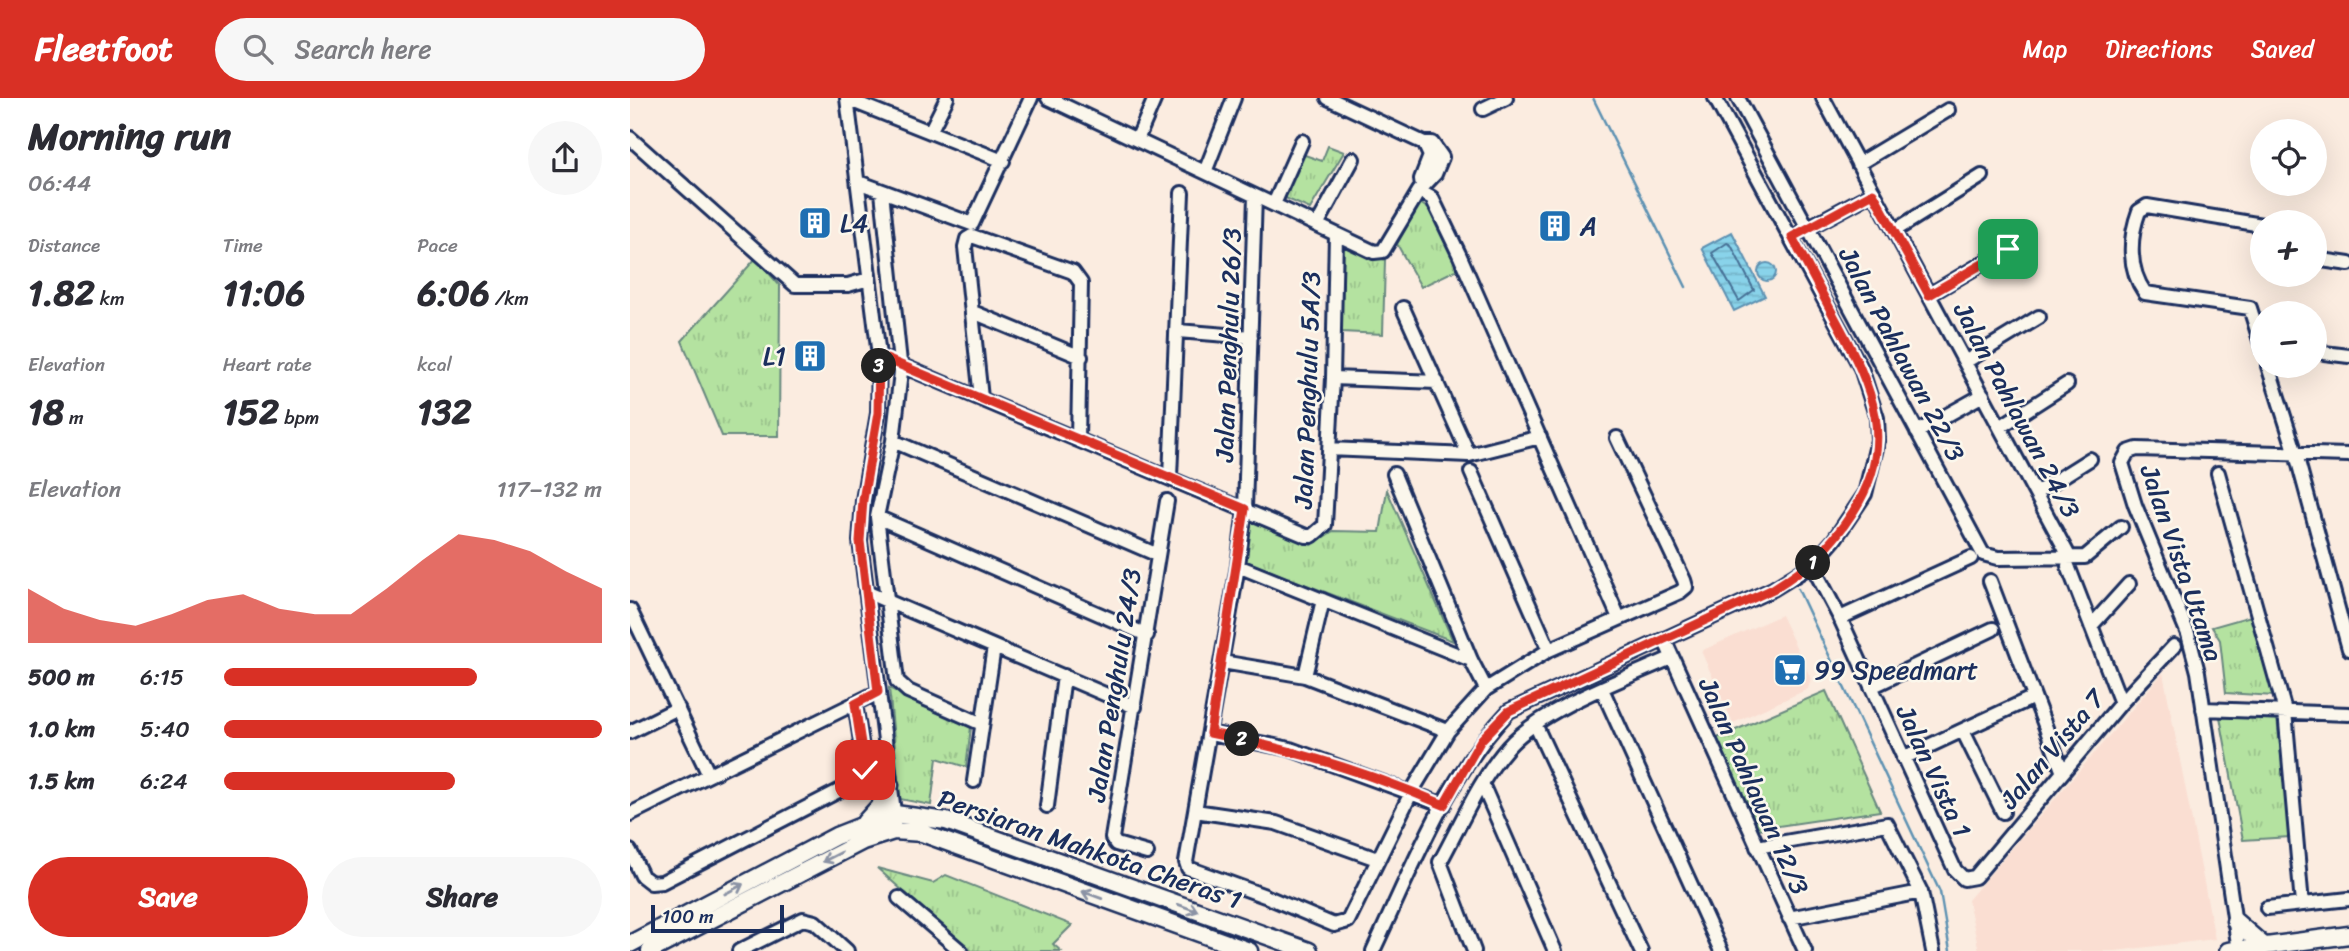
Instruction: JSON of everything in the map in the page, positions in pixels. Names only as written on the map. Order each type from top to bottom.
[{"type":"main road","points":[[890,785],[904,808],[914,816]]},
{"type":"main road","points":[[859,827],[877,811],[890,785]]},
{"type":"main road","name":"Persiaran Mahkota Cheras 1","points":[[630,944],[859,827],[895,814],[946,821],[1309,951]]},
{"type":"main road","name":"Persiaran Mahkota Cheras 1","points":[[650,951],[863,841],[894,831],[922,833],[1249,951]]},
{"type":"main road","points":[[2218,951],[2229,938],[2235,921],[2264,946]]},
{"type":"main road","points":[[2235,950],[2349,935]]},
{"type":"street","points":[[930,132],[947,98]]},
{"type":"street","points":[[858,182],[972,224],[1031,98]]},
{"type":"street","points":[[1048,98],[1336,234],[1374,251],[1383,251],[1420,189],[1430,156],[1424,143],[1328,98]]},
{"type":"street","points":[[1137,140],[1155,98]]},
{"type":"street","points":[[1205,172],[1234,98]]},
{"type":"street","points":[[1483,109],[1506,98]]},
{"type":"street","points":[[1373,951],[1444,805],[1481,740],[1509,711],[1773,589],[1812,565],[1834,540],[1865,494],[1878,440],[1877,418],[1861,368],[1715,98]]},
{"type":"street","name":"Jalan Pahlawan 22/3","points":[[1738,98],[1983,554],[1998,558],[2069,562]]},
{"type":"street","name":"Jalan Pahlawan 24/3","points":[[1824,98],[2036,493],[2069,562],[2121,703]]},
{"type":"street","points":[[894,831],[895,814],[860,541],[863,500],[878,413],[879,356],[847,99],[868,102],[930,132],[1003,161]]},
{"type":"street","points":[[1858,164],[1948,110]]},
{"type":"street","points":[[630,138],[795,285],[848,285],[869,279]]},
{"type":"street","points":[[1274,204],[1302,141]]},
{"type":"street","points":[[1317,225],[1353,159]]},
{"type":"street","points":[[1894,231],[1982,176]]},
{"type":"street","points":[[1420,189],[1432,198],[1619,618]]},
{"type":"street","points":[[882,192],[901,365],[893,441],[877,517],[897,681],[908,691],[982,724]]},
{"type":"street","points":[[1170,477],[1182,193]]},
{"type":"street","points":[[1792,237],[1873,193]]},
{"type":"street","name":"Jalan Penghulu 26/3","points":[[1255,196],[1245,509],[1222,662],[1186,862],[1188,868],[1334,925],[1342,925],[1348,922],[1377,859]]},
{"type":"street","points":[[2250,223],[2147,206],[2139,211],[2130,248],[2138,283],[2145,293],[2249,308],[2250,311]]},
{"type":"street","name":"Jalan Penghulu 5A/3","points":[[1245,509],[1306,536],[1312,536],[1325,525],[1333,378],[1336,234]]},
{"type":"street","points":[[981,394],[965,247],[967,239],[978,237],[1073,272],[1082,283],[1078,437]]},
{"type":"street","points":[[1929,295],[2012,246]]},
{"type":"street","points":[[2327,261],[2349,264]]},
{"type":"street","points":[[1403,308],[1469,456]]},
{"type":"street","points":[[973,312],[1081,357]]},
{"type":"street","points":[[1965,362],[2039,317]]},
{"type":"street","points":[[1178,331],[1251,337]]},
{"type":"street","points":[[2327,352],[2349,356]]},
{"type":"street","points":[[879,356],[981,394],[1245,509]]},
{"type":"street","points":[[1333,378],[1437,382]]},
{"type":"street","points":[[2272,378],[2296,454],[2349,649]]},
{"type":"street","points":[[2000,427],[2067,384]]},
{"type":"street","points":[[1917,432],[1983,395]]},
{"type":"street","points":[[1329,449],[1469,456],[1540,438]]},
{"type":"street","points":[[1195,811],[1276,823],[1377,859],[1412,791],[1448,731],[1486,689],[1549,650],[1680,593],[1686,587],[1618,438]]},
{"type":"street","points":[[893,441],[1158,555]]},
{"type":"street","name":"Jalan Vista Utama","points":[[2235,950],[2235,921],[2199,672],[2188,634],[2135,505],[2122,463],[2128,452],[2137,449],[2349,455]]},
{"type":"street","points":[[2036,493],[2090,459]]},
{"type":"street","points":[[1471,472],[1549,650]]},
{"type":"street","points":[[2218,473],[2285,710],[2302,904]]},
{"type":"street","points":[[1394,474],[1471,660],[1486,689]]},
{"type":"street","name":"Jalan Penghulu 24/3","points":[[1147,853],[1116,844],[1112,838],[1167,501]]},
{"type":"street","points":[[877,517],[1147,635]]},
{"type":"street","points":[[2069,562],[2085,557],[2121,527]]},
{"type":"street","points":[[1840,618],[1971,558]]},
{"type":"street","name":"Jalan Vista 1","points":[[1812,565],[1840,618],[1955,870],[1964,879]]},
{"type":"street","points":[[1238,566],[1471,660]]},
{"type":"street","points":[[1990,581],[2062,770]]},
{"type":"street","points":[[2091,626],[2129,584]]},
{"type":"street","points":[[866,592],[1135,706]]},
{"type":"street","points":[[1305,676],[1322,600]]},
{"type":"street","points":[[630,610],[709,775]]},
{"type":"street","points":[[1871,687],[1993,629]]},
{"type":"street","points":[[630,645],[644,638]]},
{"type":"street","name":"Jalan Pahlawan 12/3","points":[[1664,639],[1805,951]]},
{"type":"street","name":"Jalan Vista 7","points":[[1964,879],[1975,877],[2062,770],[2174,646]]},
{"type":"street","points":[[974,781],[994,647]]},
{"type":"street","points":[[1440,862],[1508,747],[1535,724],[1602,689],[1671,658]]},
{"type":"street","points":[[1222,662],[1305,676],[1448,731]]},
{"type":"street","points":[[1046,806],[1064,677]]},
{"type":"street","points":[[1602,689],[1721,951]]},
{"type":"street","points":[[630,814],[878,692]]},
{"type":"street","points":[[1903,758],[2034,697]]},
{"type":"street","points":[[630,851],[642,876],[651,883],[674,876],[860,780],[865,767],[855,704]]},
{"type":"street","points":[[630,732],[678,708]]},
{"type":"street","points":[[2203,709],[2349,714]]},
{"type":"street","points":[[1535,724],[1641,951]]},
{"type":"street","points":[[1963,731],[2003,812]]},
{"type":"street","points":[[1210,733],[1290,749],[1412,791],[1444,805]]},
{"type":"street","points":[[1483,786],[1555,951]]},
{"type":"street","points":[[1757,846],[1887,824],[1921,892],[1933,951]]},
{"type":"street","points":[[1420,851],[1440,862],[1474,951]]},
{"type":"street","points":[[1789,918],[1921,892]]},
{"type":"street","points":[[899,898],[961,951]]},
{"type":"street","points":[[2267,908],[2349,899]]},
{"type":"street","points":[[739,951],[803,919],[815,922],[847,951]]},
{"type":"shaded area","points":[[1781,615],[1811,679],[1808,689],[1733,723],[1701,651]]},
{"type":"shaded area","points":[[2163,673],[2215,939],[2115,951],[1979,951],[1968,900]]},
{"type":"green space","points":[[1328,146],[1344,152],[1310,209],[1283,197],[1302,154],[1322,161]]},
{"type":"green space","points":[[1420,203],[1430,210],[1460,268],[1421,287],[1397,244]]},
{"type":"green space","points":[[1344,243],[1385,260],[1383,334],[1341,332]]},
{"type":"green space","points":[[756,258],[780,286],[779,436],[722,436],[682,341]]},
{"type":"green space","points":[[1387,490],[1453,641],[1244,561],[1252,519],[1311,545],[1333,531],[1380,532]]},
{"type":"green space","points":[[2251,616],[2274,696],[2226,693],[2220,640],[2212,627]]},
{"type":"green space","points":[[889,688],[971,727],[966,767],[937,758],[931,805],[900,799]]},
{"type":"green space","points":[[1826,691],[1880,811],[1759,829],[1717,738]]},
{"type":"green space","points":[[2220,717],[2277,718],[2290,837],[2243,840]]},
{"type":"green space","points":[[877,868],[933,883],[946,875],[1072,925],[1053,944],[1061,951],[971,951]]},
{"type":"water","points":[[1732,232],[1765,296],[1734,311],[1702,248]]},
{"type":"water","points":[[1767,263],[1773,266],[1776,272],[1773,278],[1767,281],[1761,278],[1758,272],[1761,266]]},
{"type":"waterway","points":[[1593,98],[1686,287]]},
{"type":"waterway","points":[[1798,589],[1940,892],[1950,951]]},
{"type":"place","name":"L4","points":[[815,223]]},
{"type":"place","name":"A","points":[[1555,226]]},
{"type":"place","name":"L1","points":[[810,356]]},
{"type":"place","name":"99 Speedmart","points":[[1790,670]]},
{"type":"route","points":[[865,770],[855,704],[878,692],[860,541],[863,500],[878,413],[879,356],[1245,509],[1210,733],[1290,749],[1412,791],[1444,805],[1481,740],[1509,711],[1773,589],[1812,565],[1834,540],[1865,494],[1878,440],[1873,400],[1861,368],[1792,237],[1873,193],[1929,295],[2008,249]]}]
